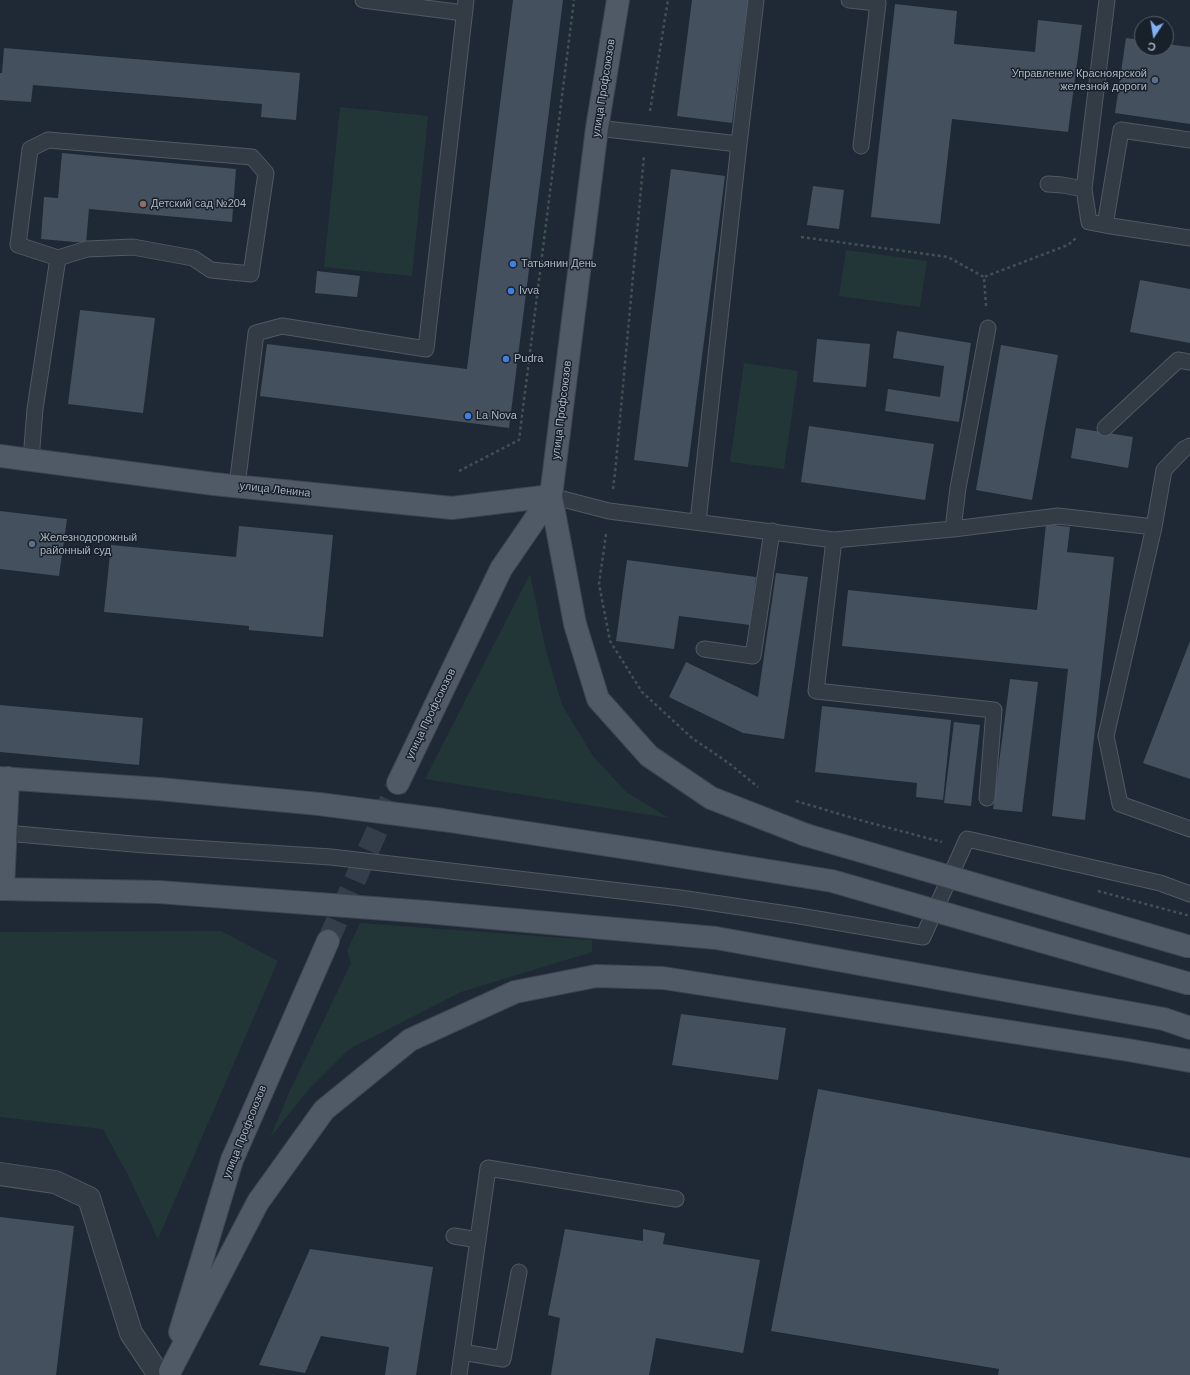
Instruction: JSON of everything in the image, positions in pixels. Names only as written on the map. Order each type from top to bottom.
[{"type":"main road","name":"улица Профсоюзов","points":[[398,783],[501,569],[551,496],[597,128],[618,0]]},
{"type":"main road","name":"улица Ленина","points":[[0,456],[237,486],[452,508],[551,496]]},
{"type":"main road","points":[[551,496],[575,624],[598,699],[649,756],[711,798],[806,835],[1190,947]]},
{"type":"main road","points":[[1190,984],[832,881],[443,820],[319,804],[159,789],[4,778],[5,833],[1,889],[159,892],[485,916],[716,938],[1164,1020],[1190,1028]]},
{"type":"main road","name":"улица Профсоюзов","points":[[166,1374],[232,1160],[328,941]]},
{"type":"main road","points":[[166,1374],[258,1202],[324,1110],[410,1040],[515,992],[596,976],[663,978],[1128,1050],[1190,1061]]},
{"type":"street","points":[[0,1174],[55,1182],[88,1198],[131,1333],[166,1374]]},
{"type":"lane","points":[[237,486],[256,334],[282,326],[426,349],[465,7],[363,0]]},
{"type":"lane","points":[[698,522],[738,144],[756,0]]},
{"type":"lane","points":[[849,0],[878,3],[861,146]]},
{"type":"lane","points":[[1107,0],[1084,189],[1089,222],[1190,238]]},
{"type":"lane","points":[[597,128],[738,144]]},
{"type":"lane","points":[[1105,225],[1121,130],[1190,140]]},
{"type":"lane","points":[[48,140],[252,157],[266,173],[251,274],[211,270],[193,258],[133,247],[87,249],[58,258],[18,245],[30,149],[48,140]]},
{"type":"lane","points":[[1048,184],[1084,189]]},
{"type":"lane","points":[[31,460],[35,409],[58,258]]},
{"type":"lane","points":[[953,529],[958,488],[988,328]]},
{"type":"lane","points":[[1105,428],[1178,360],[1190,362]]},
{"type":"lane","points":[[1190,446],[1184,449],[1164,470],[1154,527],[1106,736],[1120,804],[1190,829]]},
{"type":"lane","points":[[551,496],[609,511],[834,540],[953,529],[1058,516],[1154,527]]},
{"type":"lane","points":[[704,649],[753,656],[772,531]]},
{"type":"lane","points":[[834,540],[816,690],[994,710],[987,798]]},
{"type":"lane","points":[[5,833],[145,845],[331,857],[680,898],[794,915],[924,937],[967,839],[1160,883],[1190,894]]},
{"type":"lane","points":[[459,1375],[488,1168],[676,1199]]},
{"type":"lane","points":[[454,1236],[478,1240]]},
{"type":"lane","points":[[462,1352],[503,1359],[519,1272]]},
{"type":"path","points":[[459,471],[519,440],[574,0]]},
{"type":"path","points":[[615,473],[646,134],[668,0]]},
{"type":"path","points":[[801,237],[948,257],[984,277],[1068,245],[1089,222]]},
{"type":"path","points":[[984,277],[988,328]]},
{"type":"path","points":[[609,511],[599,584],[610,642],[642,692],[692,738],[730,764],[764,791]]},
{"type":"path","points":[[792,800],[856,819],[964,847]]},
{"type":"green space","points":[[340,107],[428,116],[412,276],[324,267]]},
{"type":"green space","points":[[846,250],[927,261],[920,307],[839,296]]},
{"type":"green space","points":[[744,363],[798,371],[784,469],[730,462]]},
{"type":"green space","points":[[530,574],[545,647],[562,705],[593,756],[626,792],[669,818],[425,779]]},
{"type":"green space","points":[[360,923],[592,940],[592,952],[461,992],[349,1049],[307,1091],[270,1138],[289,1093],[351,963],[347,951]]},
{"type":"green space","points":[[221,931],[278,961],[158,1239],[130,1179],[103,1129],[0,1117],[0,932]]},
{"type":"building","points":[[513,0],[563,0],[509,428],[260,396],[267,344],[467,369]]},
{"type":"building","points":[[692,0],[748,0],[732,123],[677,116]]},
{"type":"building","points":[[895,4],[957,11],[954,44],[1035,52],[1038,20],[1082,25],[1068,132],[952,119],[940,224],[871,217]]},
{"type":"building","name":"Управление Красноярской железной дороги","points":[[1126,38],[1134,39],[1134,56],[1174,56],[1174,45],[1190,47],[1190,124],[1115,113]]},
{"type":"building","points":[[4,48],[300,73],[296,120],[261,117],[262,104],[33,85],[31,102],[0,100],[0,73],[2,73]]},
{"type":"building","points":[[62,153],[236,169],[232,222],[89,209],[86,243],[41,239],[44,197],[58,198]]},
{"type":"building","points":[[671,169],[725,176],[688,467],[634,460]]},
{"type":"building","points":[[813,186],[844,190],[839,229],[807,225]]},
{"type":"building","points":[[317,271],[360,276],[357,297],[315,293]]},
{"type":"building","points":[[1140,280],[1190,289],[1190,343],[1130,332]]},
{"type":"building","points":[[80,310],[155,318],[143,413],[68,404]]},
{"type":"building","points":[[897,331],[971,343],[959,422],[885,411],[888,389],[940,397],[944,366],[893,358]]},
{"type":"building","points":[[817,339],[870,344],[866,387],[813,382]]},
{"type":"building","points":[[1001,345],[1058,355],[1032,500],[976,490]]},
{"type":"building","points":[[809,426],[934,444],[925,500],[801,482]]},
{"type":"building","points":[[1076,428],[1133,437],[1128,468],[1071,458]]},
{"type":"building","name":"Железнодорожный районный суд","points":[[0,511],[67,519],[59,576],[0,569]]},
{"type":"building","points":[[1046,524],[1070,527],[1067,552],[1114,557],[1085,820],[1052,816],[1068,669],[842,646],[848,590],[1037,610]]},
{"type":"building","points":[[239,526],[333,535],[323,637],[249,630],[249,626],[104,612],[111,545],[236,557]]},
{"type":"building","points":[[627,560],[756,577],[750,625],[679,616],[674,649],[616,641]]},
{"type":"building","points":[[776,573],[808,577],[784,739],[743,733],[669,697],[686,662],[758,697]]},
{"type":"building","points":[[1190,641],[1190,779],[1143,763]]},
{"type":"building","points":[[1010,679],[1038,682],[1022,812],[993,809]]},
{"type":"building","points":[[0,705],[143,718],[139,765],[0,752]]},
{"type":"building","points":[[822,706],[951,720],[943,800],[916,797],[917,783],[815,772]]},
{"type":"building","points":[[954,722],[980,725],[971,806],[944,803]]},
{"type":"building","points":[[681,1014],[786,1028],[778,1080],[672,1065]]},
{"type":"building","points":[[818,1089],[1190,1158],[1190,1375],[998,1375],[999,1369],[771,1331]]},
{"type":"building","points":[[0,1217],[74,1226],[56,1375],[0,1375]]},
{"type":"building","points":[[565,1229],[643,1241],[643,1229],[665,1233],[663,1244],[760,1260],[743,1353],[656,1338],[649,1375],[551,1375],[560,1318],[548,1315]]},
{"type":"building","points":[[310,1249],[433,1267],[416,1375],[385,1375],[389,1347],[321,1336],[305,1373],[259,1365]]},
{"type":"tunnel","points":[[328,941],[398,783]]},
{"type":"place","name":"Управление Красноярской железной дороги","points":[[1155,80]]},
{"type":"place","name":"Детский сад №204","points":[[143,204]]},
{"type":"place","name":"Татьянин День","points":[[513,264]]},
{"type":"place","name":"Ivva","points":[[511,291]]},
{"type":"place","name":"Pudra","points":[[506,359]]},
{"type":"place","name":"La Nova","points":[[468,416]]},
{"type":"place","name":"Железнодорожный районный суд","points":[[32,544]]}]
